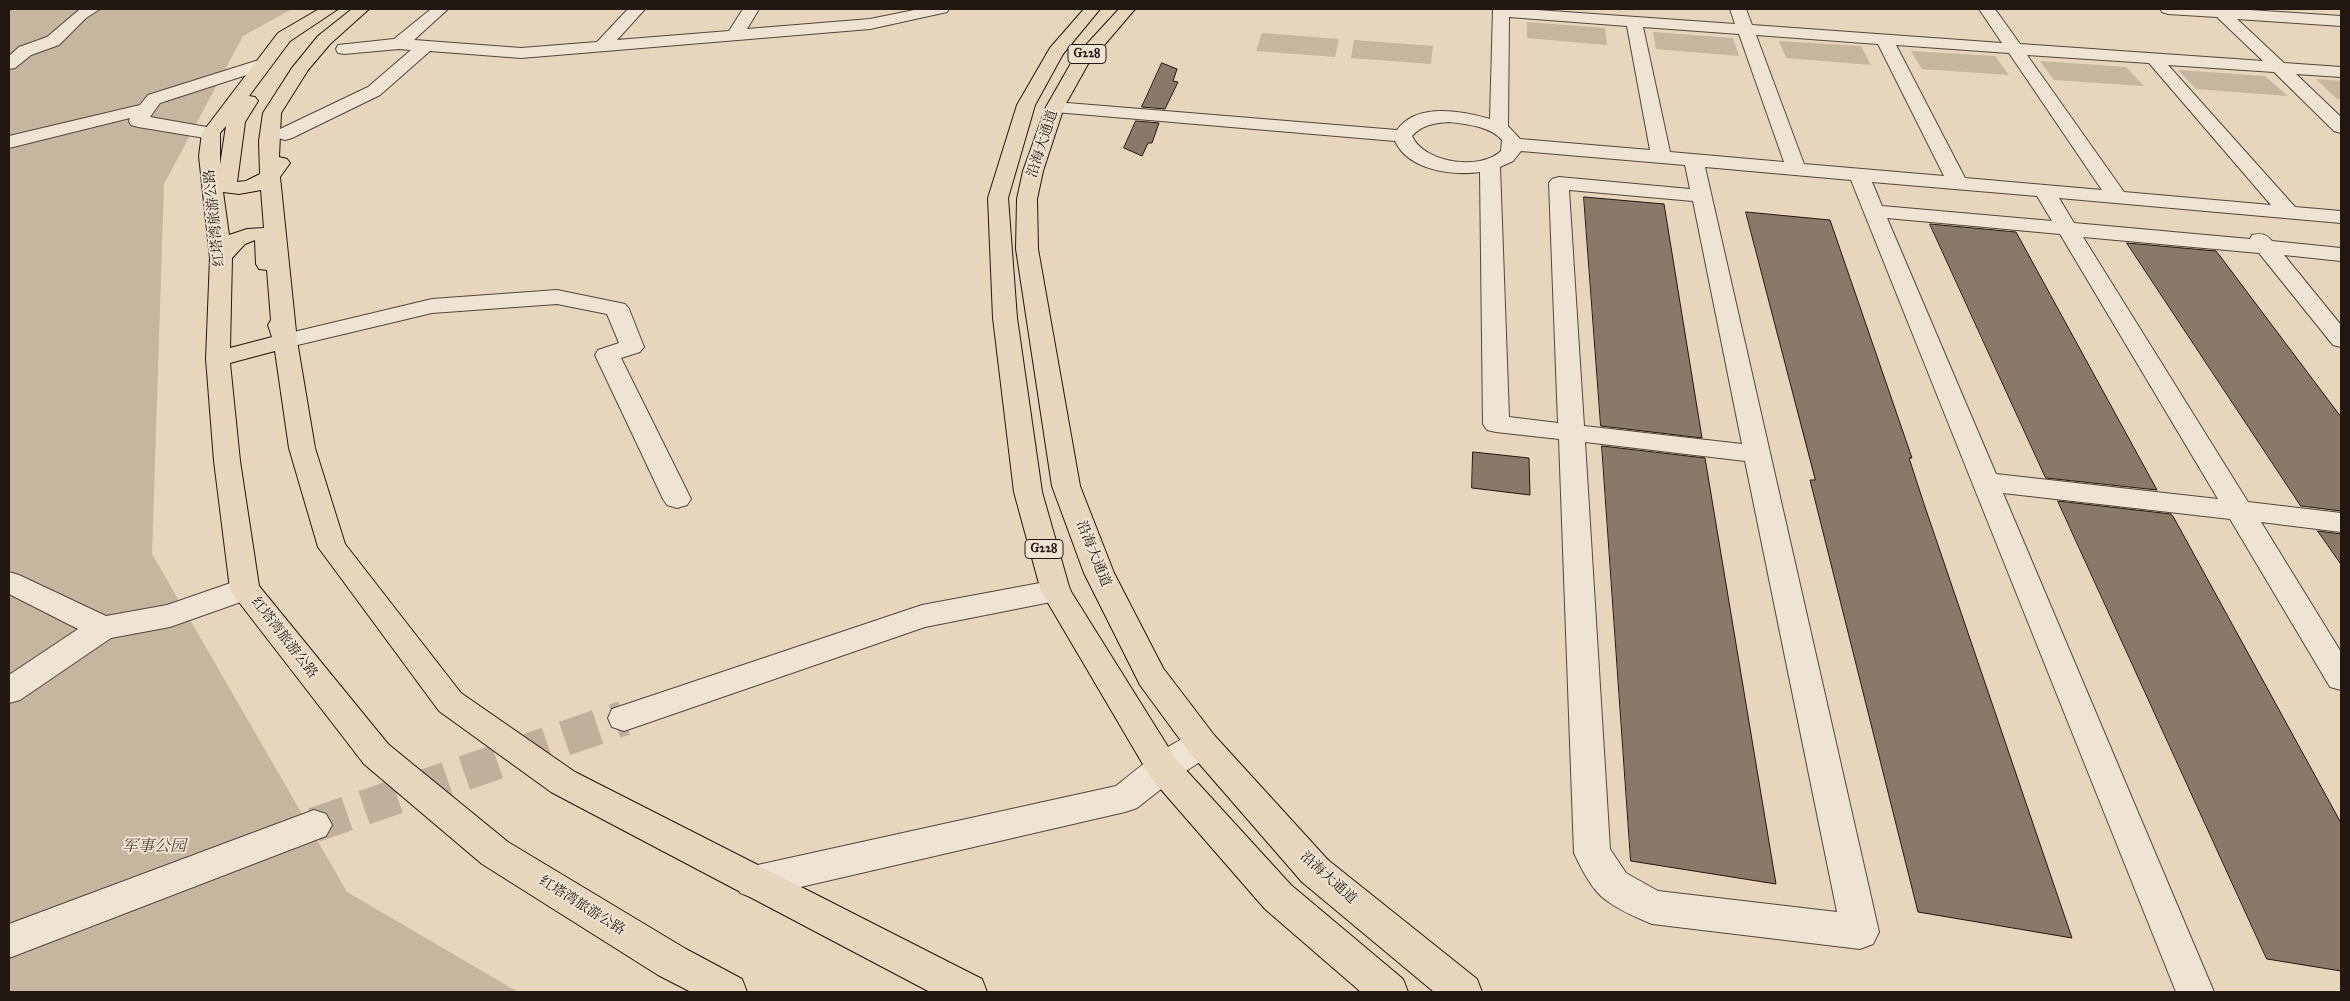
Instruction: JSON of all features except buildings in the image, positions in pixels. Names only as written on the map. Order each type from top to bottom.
[{"type":"main road","points":[[211,133],[284,37],[330,9]]},
{"type":"main road","points":[[258,71],[258,85],[236,122],[227,182],[230,188],[241,189],[256,185],[270,177],[282,161],[289,109],[326,65],[344,49],[362,28],[360,9]]},
{"type":"main road","points":[[360,9],[318,47],[301,68],[272,113],[269,141],[270,177],[285,341],[302,448],[332,547],[450,702],[564,782],[753,882],[968,992]]},
{"type":"main road","name":"沿海大通道","points":[[1092,9],[1056,52],[1026,104],[998,198],[1005,318],[1028,492],[1056,590],[1162,768],[1278,897],[1389,992]]},
{"type":"main road","name":"沿海大通道","points":[[1127,9],[1080,62],[1055,107],[1033,171],[1027,200],[1027,249],[1066,486],[1099,573],[1151,676],[1202,744],[1315,871],[1464,992]]},
{"type":"main road","points":[[1026,104],[1055,107]]},
{"type":"main road","name":"红塔湾旅游公路","points":[[211,133],[209,156],[221,258],[218,359],[227,462],[246,589],[376,754],[495,853],[672,962],[728,992]]},
{"type":"main road","points":[[221,258],[235,239],[248,233],[262,234],[266,240],[268,281],[285,341]]},
{"type":"main road","points":[[218,359],[285,341]]},
{"type":"street","points":[[9,64],[25,51],[53,41],[80,15],[92,9]]},
{"type":"street","points":[[399,44],[440,9]]},
{"type":"street","points":[[602,46],[637,9]]},
{"type":"street","points":[[735,35],[751,9]]},
{"type":"street","points":[[836,9],[839,27]]},
{"type":"street","points":[[344,49],[399,44],[521,53],[870,24],[940,9]]},
{"type":"street","points":[[1738,9],[1796,169]]},
{"type":"street","points":[[1987,9],[2118,198]]},
{"type":"street","points":[[2168,9],[2341,20]]},
{"type":"street","points":[[1499,128],[1501,10],[2341,72]]},
{"type":"street","points":[[2222,12],[2341,127]]},
{"type":"street","points":[[1634,21],[1661,157]]},
{"type":"street","points":[[1884,39],[1958,184]]},
{"type":"street","points":[[285,134],[374,91],[426,46]]},
{"type":"street","points":[[2154,59],[2290,213]]},
{"type":"street","points":[[211,133],[138,121],[154,100],[258,71]]},
{"type":"street","points":[[1055,107],[1402,136]]},
{"type":"street","points":[[9,142],[147,109]]},
{"type":"street","points":[[1432,118],[1467,118],[1499,128],[1508,136],[1512,144],[1510,152],[1503,159],[1490,164],[1456,167],[1430,162],[1411,152],[1403,144],[1402,136],[1407,128],[1417,122],[1432,118]]},
{"type":"street","points":[[1512,144],[2341,217]]},
{"type":"street","points":[[1694,160],[1860,932],[1652,907],[1613,884],[1592,853],[1560,183],[1701,196]]},
{"type":"street","points":[[1490,164],[1496,424],[1757,454]]},
{"type":"street","points":[[1860,175],[2195,992]]},
{"type":"street","points":[[2045,192],[2341,678]]},
{"type":"street","points":[[2234,208],[2341,340]]},
{"type":"street","points":[[1874,211],[2341,254]]},
{"type":"street","points":[[285,341],[432,306],[557,297],[617,309],[632,346],[607,355],[678,499]]},
{"type":"street","points":[[1985,482],[2341,522]]},
{"type":"street","points":[[9,582],[103,628]]},
{"type":"street","points":[[9,691],[103,628],[170,616],[246,589]]},
{"type":"street","points":[[624,718],[922,616],[1056,590]]},
{"type":"street","points":[[753,882],[1125,798],[1162,768],[1202,744]]},
{"type":"street","points":[[9,941],[314,825]]},
{"type":"green space","name":"军事公园","points":[[9,9],[292,9],[243,36],[164,184],[152,554],[347,892],[518,992],[9,992]]},
{"type":"green space","points":[[1527,22],[1605,28],[1607,45],[1527,38]]},
{"type":"green space","points":[[1653,32],[1733,38],[1739,56],[1656,49]]},
{"type":"green space","points":[[1262,33],[1339,39],[1335,57],[1256,51]]},
{"type":"green space","points":[[1354,40],[1433,46],[1431,64],[1351,58]]},
{"type":"green space","points":[[1779,41],[1861,46],[1871,65],[1786,58]]},
{"type":"green space","points":[[1911,51],[1995,56],[2009,75],[1922,69]]},
{"type":"green space","points":[[2040,61],[2126,67],[2144,86],[2054,80]]},
{"type":"green space","points":[[2178,70],[2265,76],[2288,96],[2196,89]]},
{"type":"green space","points":[[2316,79],[2341,81],[2341,99],[2337,99]]},
{"type":"tunnel","points":[[314,825],[624,718]]}]
